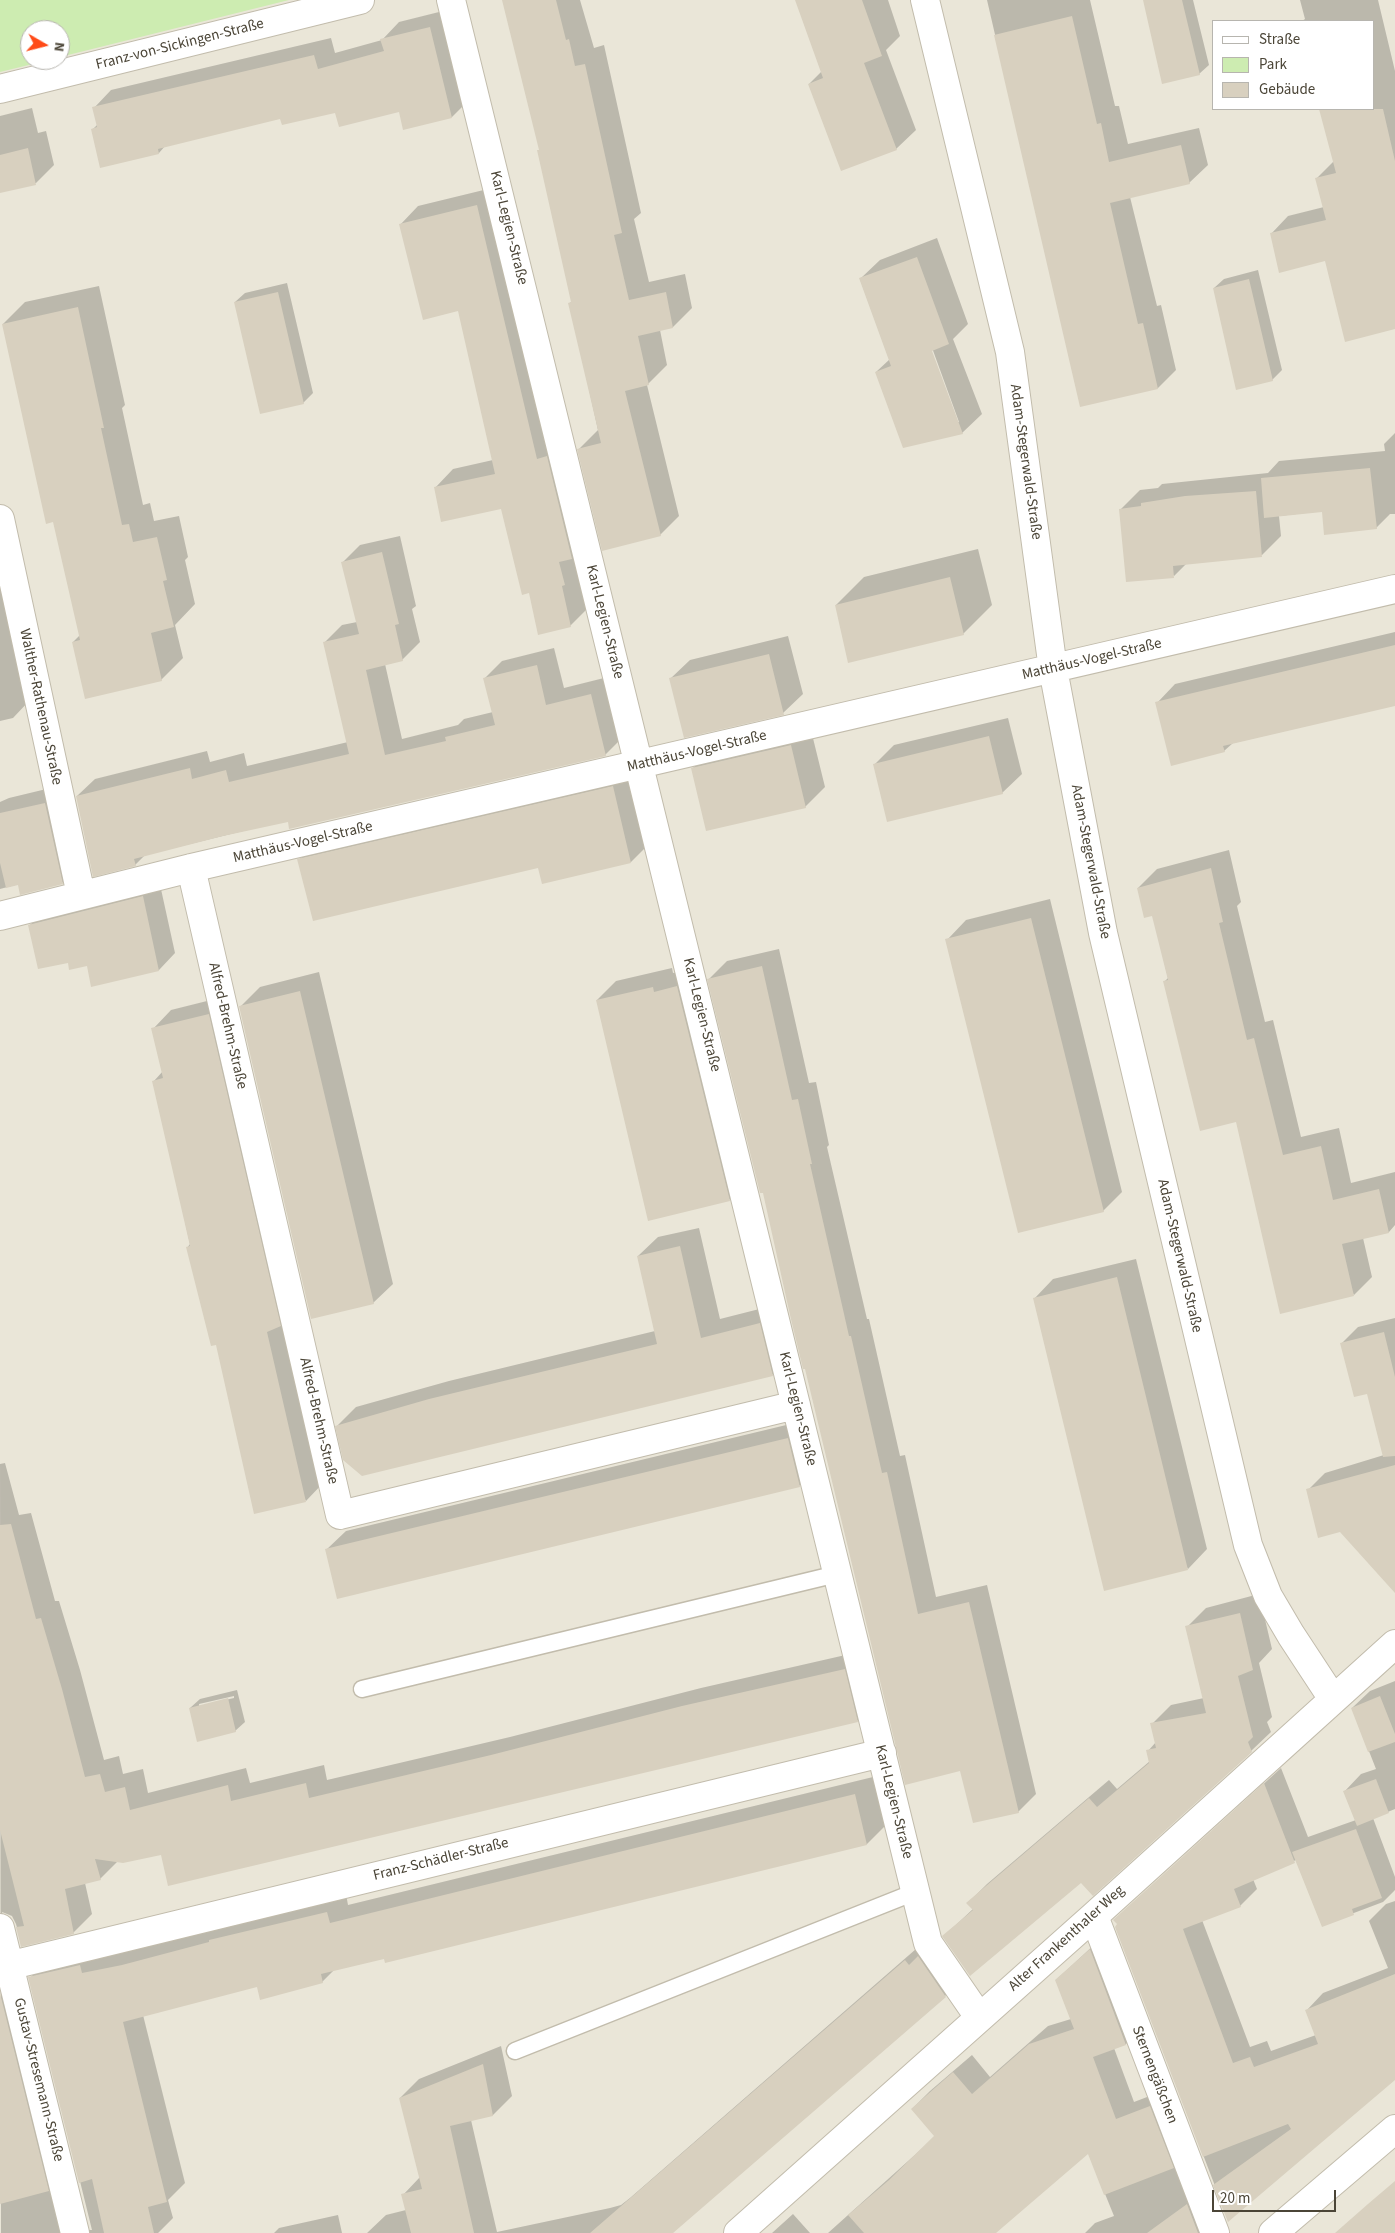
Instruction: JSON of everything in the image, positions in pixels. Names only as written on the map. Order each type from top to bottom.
[{"type":"street","name":"Franz-von-Sickingen-Straße","points":[[0,89],[360,0]]},
{"type":"street","name":"Karl-Legien-Straße","points":[[451,0],[928,1943],[980,2017]]},
{"type":"street","name":"Adam-Stegerwald-Straße","points":[[925,0],[1010,352],[1053,669],[1103,933],[1248,1545],[1268,1596],[1333,1699]]},
{"type":"street","name":"Walther-Rathenau-Straße","points":[[0,519],[81,895]]},
{"type":"street","name":"Matthäus-Vogel-Straße","points":[[0,916],[191,868],[1395,589]]},
{"type":"street","name":"Alfred-Brehm-Straße","points":[[191,868],[340,1515],[796,1405]]},
{"type":"street","name":"Alter Frankenthaler Weg","points":[[738,2233],[1094,1916],[1395,1644]]},
{"type":"street","name":"Franz-Schädler-Straße","points":[[5,1967],[882,1753]]},
{"type":"street","name":"Sternengäßchen","points":[[1094,1916],[1215,2233]]},
{"type":"street","name":"Gustav-Stresemann-Straße","points":[[0,1928],[5,1967],[76,2233]]},
{"type":"street","points":[[1273,2233],[1395,2129]]},
{"type":"lane","points":[[362,1689],[837,1574]]},
{"type":"lane","points":[[515,2051],[915,1892]]},
{"type":"shaded area","points":[[0,0],[1395,0],[1395,2233],[0,2233]]},
{"type":"green space","points":[[0,0],[289,0],[70,55],[70,20],[20,20],[20,67],[0,72]]},
{"type":"building","points":[[502,0],[556,0],[566,40],[569,39],[575,66],[585,64],[622,233],[614,235],[629,300],[666,292],[673,328],[638,336],[649,385],[625,391],[661,536],[602,551],[577,449],[601,443],[568,303],[571,302],[537,150],[539,150]]},
{"type":"building","points":[[795,0],[862,0],[882,56],[864,63],[897,150],[841,171],[808,84],[823,78]]},
{"type":"building","points":[[1143,0],[1182,0],[1200,75],[1162,84]]},
{"type":"building","points":[[1072,16],[1097,124],[1101,123],[1109,162],[1181,145],[1190,184],[1110,203],[1138,324],[1143,323],[1158,389],[1080,407],[994,35]]},
{"type":"building","points":[[430,27],[452,118],[403,130],[399,112],[339,127],[335,113],[282,125],[280,119],[158,149],[159,154],[100,168],[91,129],[97,127],[92,107],[314,55],[318,69],[384,51],[380,39]]},
{"type":"building","points":[[1383,109],[1395,161],[1395,329],[1345,342],[1325,261],[1279,273],[1270,233],[1326,220],[1315,178],[1336,173],[1319,110]]},
{"type":"building","points":[[28,148],[36,185],[0,193],[0,155]]},
{"type":"building","points":[[477,205],[537,459],[547,456],[572,559],[559,562],[565,585],[562,586],[571,627],[538,635],[529,593],[522,595],[501,509],[441,522],[434,487],[495,474],[458,311],[423,320],[399,224]]},
{"type":"building","points":[[917,257],[949,344],[932,351],[963,434],[903,448],[875,372],[891,366],[859,278]]},
{"type":"building","points":[[1249,279],[1273,381],[1236,390],[1213,288]]},
{"type":"building","points":[[278,292],[304,404],[260,414],[234,302]]},
{"type":"building","points":[[78,307],[104,428],[101,428],[122,525],[129,524],[133,542],[157,537],[167,580],[163,581],[174,627],[151,633],[162,681],[85,699],[72,642],[80,640],[53,522],[46,524],[2,324]]},
{"type":"building","points":[[1370,468],[1377,529],[1324,535],[1322,512],[1264,518],[1261,478]]},
{"type":"building","points":[[1256,491],[1262,557],[1173,566],[1174,578],[1126,582],[1119,509],[1141,506],[1141,503],[1185,496]]},
{"type":"building","points":[[382,552],[399,624],[395,625],[403,661],[366,670],[385,755],[446,741],[445,737],[495,725],[483,678],[537,665],[546,705],[591,694],[606,756],[289,829],[288,822],[223,836],[134,859],[136,866],[93,877],[76,796],[190,768],[192,779],[226,770],[229,782],[349,754],[323,642],[359,634],[341,562]]},
{"type":"building","points":[[950,577],[964,635],[848,663],[835,605]]},
{"type":"building","points":[[1395,645],[1395,706],[1223,746],[1225,752],[1171,766],[1155,702]]},
{"type":"building","points":[[769,654],[784,715],[684,738],[669,678]]},
{"type":"building","points":[[989,736],[1003,794],[887,822],[873,764]]},
{"type":"building","points":[[791,745],[806,808],[706,831],[691,768]]},
{"type":"building","points":[[613,786],[631,863],[542,884],[538,868],[313,921],[297,859]]},
{"type":"building","points":[[45,803],[63,884],[20,895],[18,885],[6,888],[0,863],[0,813]]},
{"type":"building","points":[[1211,868],[1223,922],[1219,923],[1247,1040],[1254,1038],[1283,1155],[1321,1146],[1333,1200],[1379,1189],[1389,1233],[1342,1244],[1354,1296],[1280,1314],[1236,1122],[1200,1131],[1163,981],[1168,980],[1152,916],[1144,918],[1137,888]]},
{"type":"building","points":[[143,896],[159,971],[91,987],[87,966],[69,970],[68,963],[38,969],[28,925]]},
{"type":"building","points":[[1031,918],[1104,1212],[1018,1233],[945,939]]},
{"type":"building","points":[[762,966],[792,1100],[798,1099],[812,1164],[810,1164],[849,1336],[851,1336],[882,1473],[887,1472],[918,1614],[969,1602],[1019,1813],[973,1823],[960,1771],[905,1785],[805,1369],[803,1369],[790,1315],[763,1193],[760,1193],[707,979]]},
{"type":"building","points":[[677,986],[730,1201],[648,1221],[596,1000],[653,987],[654,992]]},
{"type":"building","points":[[300,991],[374,1304],[311,1319],[239,1006]]},
{"type":"building","points":[[209,1014],[281,1326],[267,1332],[306,1502],[254,1514],[216,1345],[211,1346],[186,1247],[190,1246],[152,1081],[163,1078],[151,1028]]},
{"type":"building","points":[[680,1246],[701,1338],[760,1323],[773,1376],[362,1476],[343,1460],[335,1426],[429,1399],[657,1344],[637,1256]]},
{"type":"building","points":[[1117,1277],[1188,1570],[1104,1591],[1033,1298]]},
{"type":"building","points":[[1384,1332],[1395,1377],[1395,1456],[1383,1457],[1367,1394],[1354,1397],[1340,1343]]},
{"type":"building","points":[[788,1438],[800,1487],[337,1599],[325,1549]]},
{"type":"building","points":[[1395,1465],[1395,1593],[1340,1532],[1318,1538],[1306,1489]]},
{"type":"building","points":[[11,1524],[36,1619],[41,1618],[85,1777],[100,1774],[105,1792],[125,1787],[130,1810],[228,1785],[231,1801],[306,1783],[309,1798],[491,1755],[682,1706],[845,1669],[858,1722],[168,1886],[161,1855],[123,1863],[95,1859],[101,1880],[65,1889],[74,1934],[21,1947],[16,1927],[24,1926],[0,1830],[0,1525]]},
{"type":"building","points":[[1240,1613],[1253,1670],[1238,1676],[1253,1737],[1248,1742],[1252,1752],[1093,1896],[1081,1883],[970,1976],[942,1936],[973,1910],[966,1903],[1089,1798],[1097,1807],[1149,1763],[1146,1750],[1156,1748],[1150,1723],[1206,1713],[1185,1626]]},
{"type":"building","points":[[1380,1696],[1395,1734],[1395,1742],[1368,1752],[1351,1708]]},
{"type":"building","points":[[228,1698],[236,1732],[197,1742],[189,1708]]},
{"type":"building","points":[[1376,1779],[1389,1813],[1357,1826],[1343,1791]]},
{"type":"building","points":[[1264,1783],[1295,1863],[1234,1889],[1241,1907],[1183,1929],[1233,2063],[1250,2057],[1254,2067],[1318,2044],[1305,2010],[1395,1974],[1395,2080],[1228,2222],[1213,2185],[1291,2129],[1288,2124],[1203,2157],[1115,1927],[1117,1924],[1113,1920]]},
{"type":"building","points":[[855,1794],[867,1845],[385,1963],[384,1959],[321,1974],[323,1983],[260,2000],[257,1987],[123,2022],[167,2202],[148,2207],[154,2233],[104,2233],[92,2179],[79,2183],[28,1977],[80,1965],[82,1973],[122,1965],[209,1942],[209,1940],[327,1912],[330,1923]]},
{"type":"building","points":[[1356,1829],[1382,1898],[1352,1909],[1354,1915],[1322,1927],[1292,1852]]},
{"type":"building","points":[[1090,1949],[1126,2045],[1093,2057],[1116,2119],[1150,2106],[1174,2168],[1104,2195],[1088,2154],[996,2233],[864,2233],[848,2215],[889,2180],[934,2136],[911,2109],[953,2072],[972,2094],[1029,2044],[1074,2029],[1055,1980]]},
{"type":"building","points":[[918,1956],[946,1997],[673,2233],[590,2233],[905,1960],[909,1965]]},
{"type":"building","points":[[0,1993],[49,2191],[0,2204]]},
{"type":"building","points":[[483,2064],[493,2116],[450,2126],[474,2233],[411,2233],[401,2194],[422,2189],[399,2098]]},
{"type":"building","points":[[1395,2181],[1395,2233],[1335,2233],[1368,2204]]},
{"type":"building","points":[[1187,2204],[1198,2233],[1147,2233]]}]
